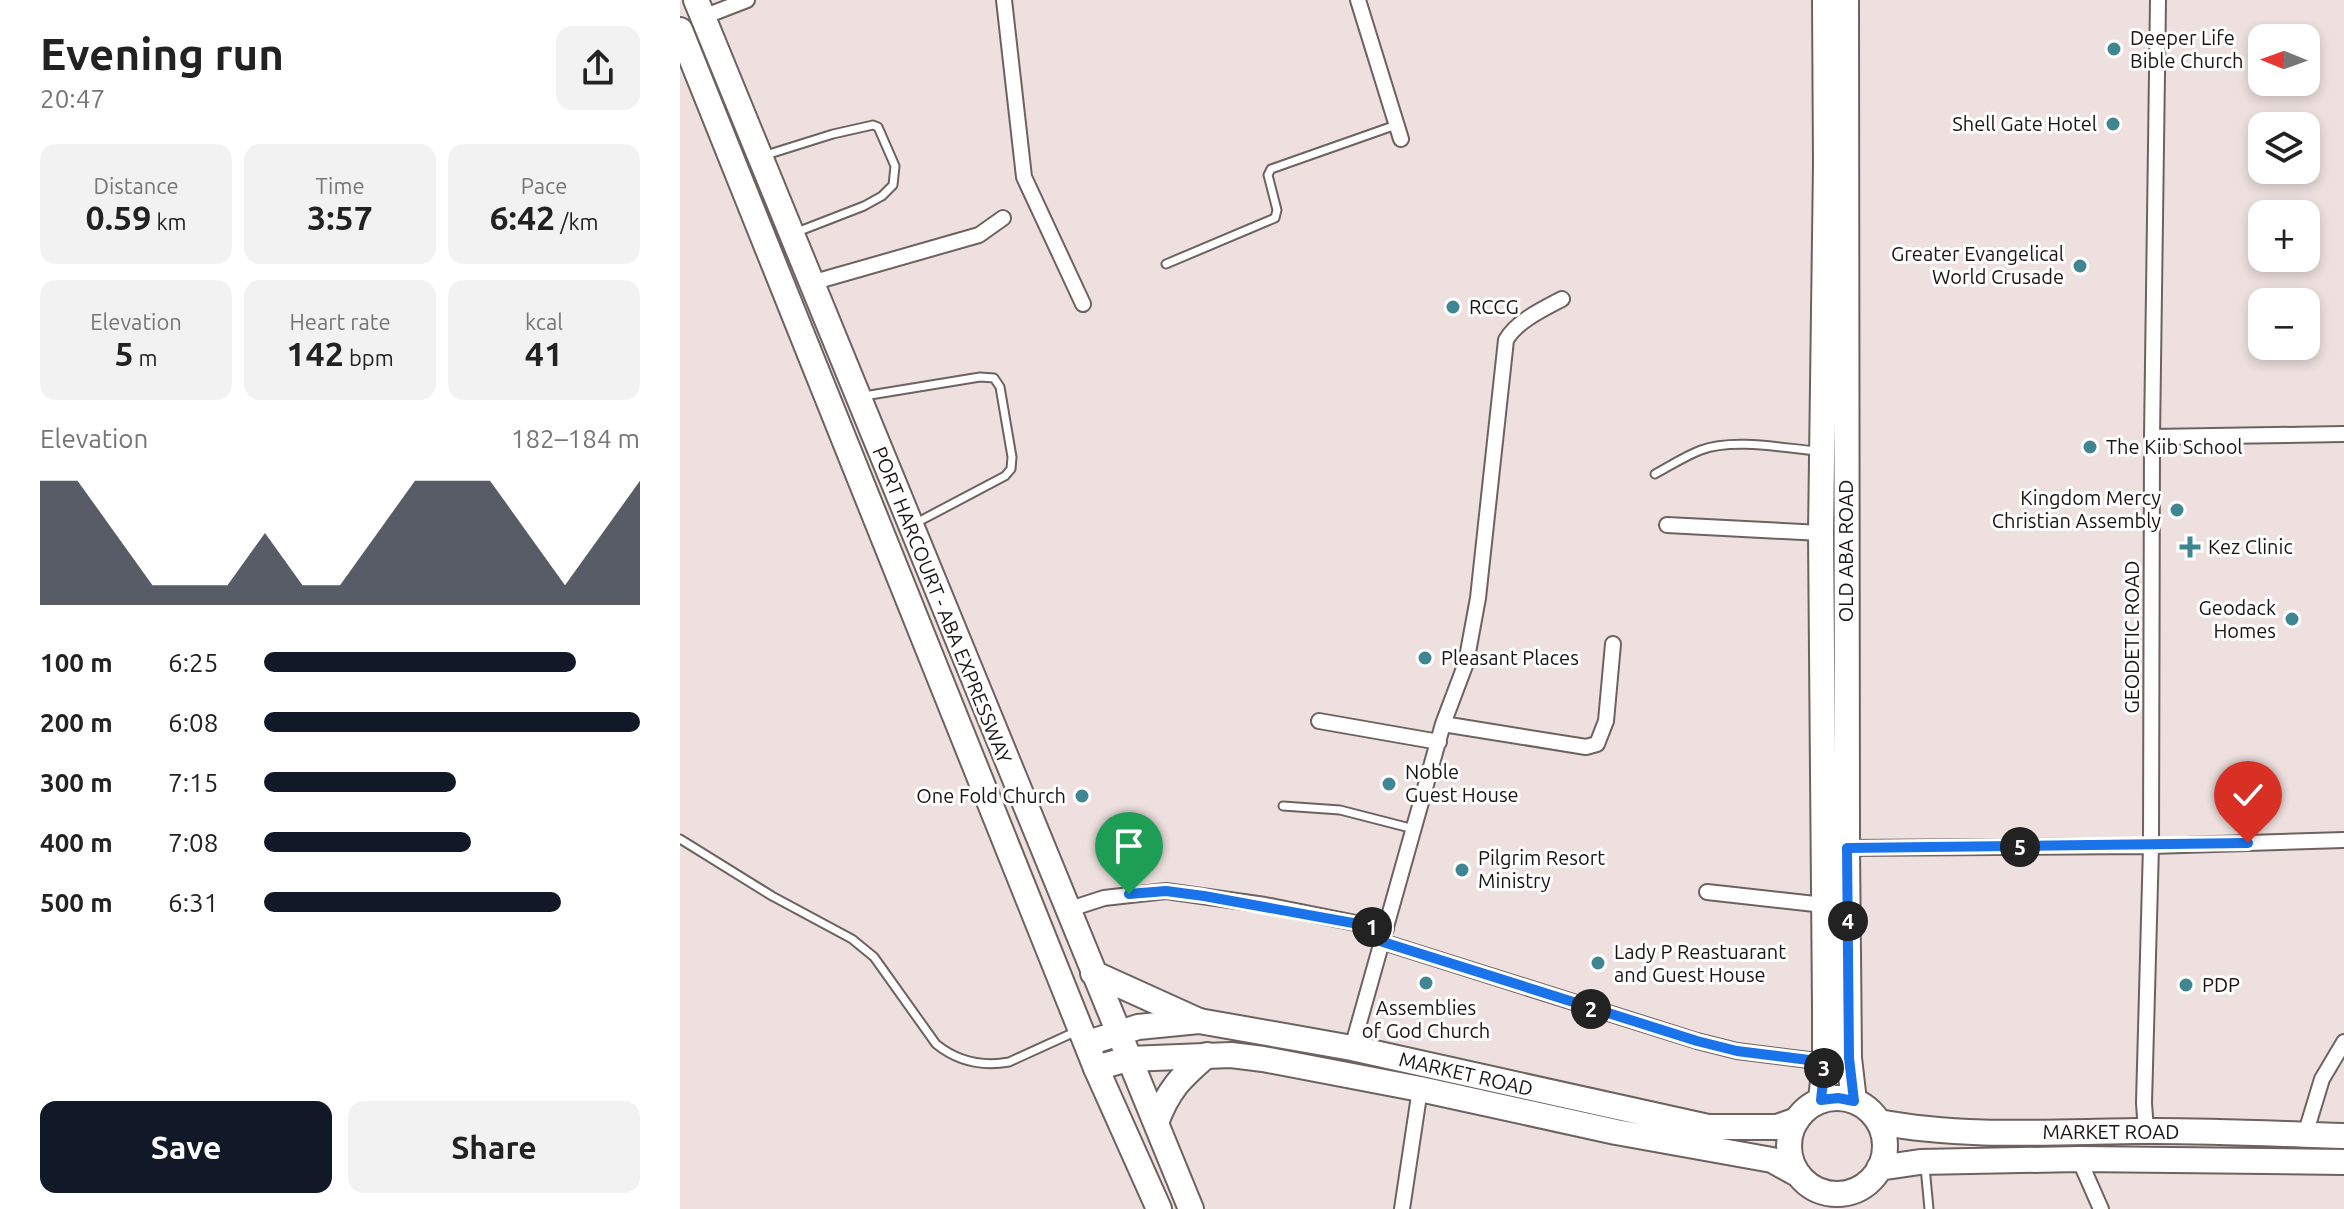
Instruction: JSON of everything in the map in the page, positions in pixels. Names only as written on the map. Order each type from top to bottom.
[{"type":"main road","name":"OLD ABA ROAD","points":[[1821,1100],[1825,1062],[1821,533],[1825,0]]},
{"type":"main road","name":"OLD ABA ROAD","points":[[1846,0],[1847,848],[1849,1058],[1854,1101]]},
{"type":"main road","name":"PORT HARCOURT - ABA EXPRESSWAY","points":[[700,9],[1191,1209]]},
{"type":"main road","name":"PORT HARCOURT - ABA EXPRESSWAY","points":[[680,30],[1096,1068],[1159,1209]]},
{"type":"main road","points":[[1093,973],[1199,1021]]},
{"type":"main road","name":"MARKET ROAD","points":[[1085,1036],[1199,1021],[1352,1048],[1708,1127],[1777,1127],[1797,1120]]},
{"type":"main road","name":"MARKET ROAD","points":[[1096,1068],[1128,1059],[1207,1055],[1263,1059],[1420,1089],[1616,1132],[1772,1160],[1809,1190]]},
{"type":"main road","points":[[1156,1123],[1180,1077],[1207,1055]]},
{"type":"main road","points":[[1838,1098],[1854,1101],[1879,1122],[1885,1145],[1879,1168],[1856,1199],[1809,1190],[1789,1152],[1790,1135],[1797,1120],[1807,1108],[1821,1100],[1838,1098]]},
{"type":"main road","name":"MARKET ROAD","points":[[1879,1122],[1919,1130],[1964,1133],[2146,1131],[2344,1136]]},
{"type":"main road","name":"MARKET ROAD","points":[[1879,1168],[1925,1162],[2079,1159],[2344,1162]]},
{"type":"street","points":[[700,9],[747,0]]},
{"type":"street","points":[[1004,0],[1024,177],[1083,304]]},
{"type":"street","points":[[1358,0],[1399,132]]},
{"type":"street","name":"GEODETIC ROAD","points":[[2146,1131],[2158,0]]},
{"type":"street","points":[[811,283],[979,235],[1003,218]]},
{"type":"street","points":[[1352,1048],[1443,724],[1466,663],[1478,598],[1506,340],[1509,334],[1538,312],[1562,299]]},
{"type":"street","points":[[2152,437],[2344,434]]},
{"type":"street","points":[[1667,525],[1821,533]]},
{"type":"street","points":[[1443,724],[1586,747],[1597,744],[1606,721],[1613,644]]},
{"type":"street","points":[[1319,721],[1439,742]]},
{"type":"street","points":[[1847,848],[2151,846],[2344,840]]},
{"type":"street","points":[[1067,910],[1104,898],[1166,891],[1265,905],[1384,936],[1697,1041],[1737,1051],[1825,1062]]},
{"type":"street","points":[[1707,892],[1824,905]]},
{"type":"street","points":[[2305,1135],[2322,1079],[2344,1042]]},
{"type":"street","points":[[1402,1209],[1420,1089]]},
{"type":"street","points":[[2079,1159],[2101,1209]]},
{"type":"lane","points":[[760,157],[873,125],[878,127],[893,158],[893,185],[882,196],[791,234]]},
{"type":"lane","points":[[1166,264],[1275,218],[1277,210],[1268,175],[1271,169],[1399,132]]},
{"type":"lane","points":[[858,397],[980,377],[994,378],[1000,387],[1012,457],[1011,469],[1005,476],[910,526]]},
{"type":"lane","points":[[1655,474],[1700,450],[1713,447],[1750,446],[1823,452]]},
{"type":"lane","points":[[1283,806],[1340,810],[1414,829]]},
{"type":"lane","points":[[680,839],[772,896],[852,939],[874,957],[936,1044],[949,1054],[973,1062],[1009,1062],[1085,1036]]},
{"type":"lane","points":[[1925,1162],[1929,1209]]},
{"type":"place","name":"Deeper Life Bible Church","points":[[2114,49]]},
{"type":"place","name":"Shell Gate Hotel","points":[[2113,124]]},
{"type":"place","name":"Greater Evangelical World Crusade","points":[[2080,266]]},
{"type":"place","name":"RCCG","points":[[1453,307]]},
{"type":"place","name":"The Kiib School","points":[[2090,447]]},
{"type":"place","name":"Kingdom Mercy Christian Assembly","points":[[2177,510]]},
{"type":"place","name":"Kez Clinic","points":[[2190,547]]},
{"type":"place","name":"Geodack Homes","points":[[2292,619]]},
{"type":"place","name":"Pleasant Places","points":[[1425,658]]},
{"type":"place","name":"Noble Guest House","points":[[1389,784]]},
{"type":"place","name":"One Fold Church","points":[[1082,796]]},
{"type":"place","name":"Pilgrim Resort Ministry","points":[[1462,870]]},
{"type":"place","name":"Lady P Reastuarant and Guest House","points":[[1598,963]]},
{"type":"place","name":"Assemblies of God Church","points":[[1426,983]]},
{"type":"place","name":"PDP","points":[[2186,985]]},
{"type":"route","points":[[1129,894],[1166,891],[1204,896],[1386,929],[1383,942],[1598,1012],[1737,1051],[1825,1062],[1821,1100],[1846,1098],[1854,1101],[1849,1058],[1847,848],[2248,843]]}]
